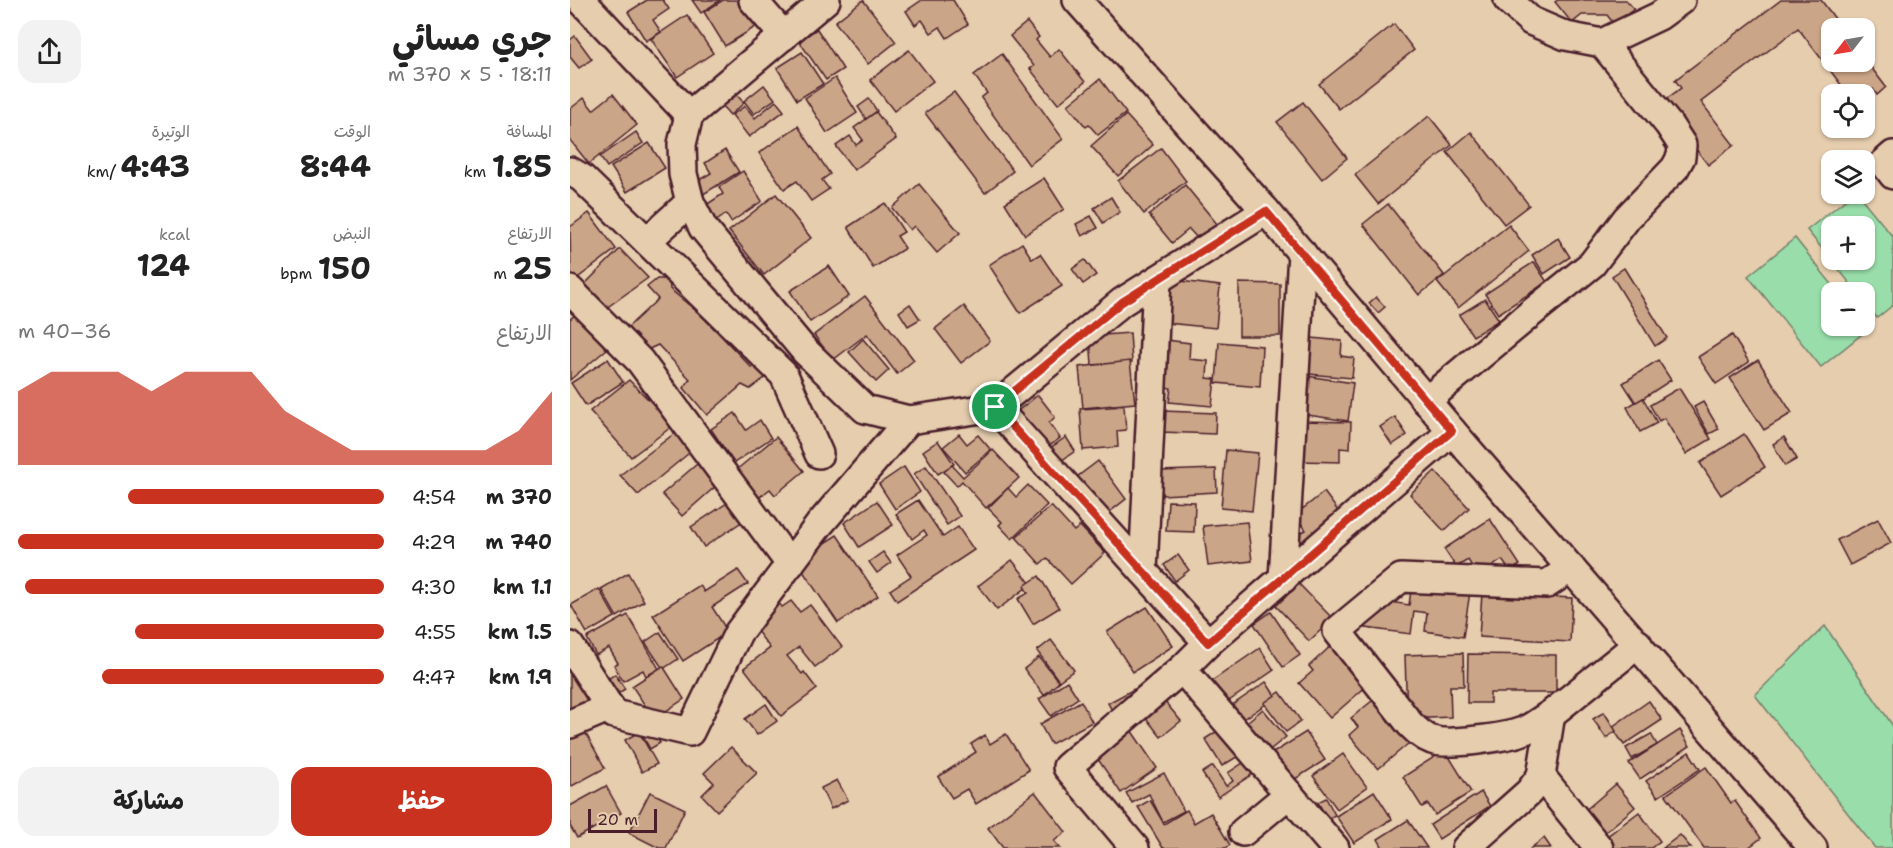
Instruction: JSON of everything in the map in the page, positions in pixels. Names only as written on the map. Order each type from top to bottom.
[{"type":"street","points":[[581,0],[689,116]]},
{"type":"street","points":[[753,0],[784,36]]},
{"type":"street","points":[[826,0],[689,116],[682,144],[683,174],[690,202],[703,228],[804,350],[865,409],[909,420],[995,407],[1122,302],[1266,211]]},
{"type":"street","points":[[1077,0],[1266,211],[1426,401],[1638,644],[1803,844]]},
{"type":"street","points":[[1508,0],[1531,21],[1566,36],[1602,42],[1659,16],[1681,0]]},
{"type":"street","points":[[1426,401],[1592,264],[1627,218],[1675,168],[1681,157],[1682,145],[1669,125],[1602,42]]},
{"type":"street","points":[[1893,155],[1884,163],[1893,175]]},
{"type":"street","points":[[570,171],[582,178],[784,375],[819,454]]},
{"type":"street","points":[[648,241],[690,202]]},
{"type":"street","points":[[1283,579],[1302,254]]},
{"type":"street","points":[[1143,571],[1157,280]]},
{"type":"street","points":[[570,290],[640,361],[790,564]]},
{"type":"street","points":[[995,407],[1208,643]]},
{"type":"street","points":[[570,646],[614,714],[690,732],[738,633],[819,525],[909,420]]},
{"type":"street","points":[[1135,848],[1067,767],[1452,431]]},
{"type":"street","points":[[1571,568],[1547,584],[1401,578],[1337,631],[1410,724],[1422,736],[1434,741],[1502,736],[1524,730],[1551,714],[1638,644]]},
{"type":"street","points":[[1182,669],[1335,848]]},
{"type":"street","points":[[570,724],[610,707]]},
{"type":"street","points":[[1466,848],[1529,792],[1541,776],[1551,714]]},
{"type":"street","points":[[1541,776],[1599,848]]},
{"type":"street","points":[[1243,832],[1289,794]]},
{"type":"green space","points":[[1840,204],[1866,204],[1893,237],[1893,305],[1877,318],[1875,316],[1875,282],[1849,282],[1839,270],[1875,270],[1875,216],[1825,216]]},
{"type":"green space","points":[[1821,219],[1821,247],[1807,230]]},
{"type":"green space","points":[[1795,238],[1830,282],[1821,282],[1821,336],[1860,336],[1821,367],[1748,276]]},
{"type":"green space","points":[[1825,626],[1893,726],[1893,848],[1875,848],[1755,695]]},
{"type":"building","points":[[647,0],[663,0],[669,9],[653,20],[661,32],[646,41],[628,12]]},
{"type":"building","points":[[692,0],[720,0],[701,13]]},
{"type":"building","points":[[723,0],[752,0],[765,21],[725,46],[704,12]]},
{"type":"building","points":[[863,0],[896,42],[868,64],[835,22]]},
{"type":"building","points":[[922,0],[953,0],[968,24],[947,38],[940,27],[931,33],[922,20],[915,25],[906,11]]},
{"type":"building","points":[[1558,0],[1626,0],[1634,9],[1614,24],[1607,15],[1582,15],[1572,23],[1555,2]]},
{"type":"building","points":[[1781,0],[1821,0],[1834,18],[1821,18],[1821,58],[1798,28],[1701,102],[1734,145],[1708,165],[1661,103],[1681,88],[1675,80]]},
{"type":"building","points":[[687,15],[713,53],[677,77],[651,39]]},
{"type":"building","points":[[1027,22],[1039,37],[1036,40],[1050,57],[1059,49],[1085,82],[1058,104],[1030,69],[1034,66],[1010,36]]},
{"type":"building","points":[[1394,24],[1414,50],[1339,109],[1319,84]]},
{"type":"building","points":[[817,29],[843,69],[826,80],[799,41]]},
{"type":"building","points":[[575,36],[592,59],[579,68],[570,57],[570,40]]},
{"type":"building","points":[[909,50],[933,81],[894,111],[870,80]]},
{"type":"building","points":[[802,52],[823,84],[797,100],[777,68]]},
{"type":"building","points":[[1002,54],[1063,139],[1029,165],[981,98],[987,93],[974,75]]},
{"type":"building","points":[[1831,72],[1875,72],[1886,87],[1877,95],[1875,84],[1840,84]]},
{"type":"building","points":[[835,78],[857,113],[827,133],[805,98]]},
{"type":"building","points":[[1100,79],[1126,113],[1098,135],[1089,125],[1086,127],[1068,105]]},
{"type":"building","points":[[764,85],[775,99],[754,114],[744,101]]},
{"type":"building","points":[[954,92],[1013,171],[985,193],[925,113]]},
{"type":"building","points":[[613,94],[637,125],[589,164],[570,140],[570,109],[584,98],[593,110]]},
{"type":"building","points":[[736,94],[744,103],[730,115],[722,106]]},
{"type":"building","points":[[869,99],[877,111],[866,119],[858,107]]},
{"type":"building","points":[[776,101],[784,111],[749,137],[732,115],[745,106],[755,118]]},
{"type":"building","points":[[1303,102],[1347,158],[1322,179],[1277,122]]},
{"type":"building","points":[[876,112],[896,139],[854,170],[836,146],[850,136],[856,145],[863,140],[854,128]]},
{"type":"building","points":[[1126,115],[1153,145],[1118,176],[1091,146]]},
{"type":"building","points":[[1429,116],[1452,145],[1378,204],[1355,175]]},
{"type":"building","points":[[798,126],[830,174],[822,180],[829,189],[811,201],[797,181],[784,189],[759,153]]},
{"type":"building","points":[[636,132],[643,143],[607,167],[600,157]]},
{"type":"building","points":[[1471,132],[1529,205],[1504,224],[1447,152]]},
{"type":"building","points":[[649,143],[665,168],[627,192],[611,167]]},
{"type":"building","points":[[1161,148],[1186,181],[1144,214],[1118,181]]},
{"type":"building","points":[[725,150],[739,172],[697,198],[689,186],[711,173],[705,163]]},
{"type":"building","points":[[743,171],[762,201],[731,222],[726,214],[714,223],[703,207],[723,194],[719,187]]},
{"type":"building","points":[[1044,178],[1064,209],[1025,235],[1005,203]]},
{"type":"building","points":[[919,184],[960,233],[937,253],[914,226],[910,230],[892,208]]},
{"type":"building","points":[[1185,185],[1217,224],[1198,239],[1189,229],[1172,243],[1149,215]]},
{"type":"building","points":[[776,194],[811,238],[764,275],[729,231]]},
{"type":"building","points":[[1111,197],[1120,212],[1103,223],[1094,208]]},
{"type":"building","points":[[885,203],[904,232],[897,236],[905,248],[873,268],[848,227]]},
{"type":"building","points":[[1388,204],[1444,275],[1419,295],[1363,224]]},
{"type":"building","points":[[589,213],[616,249],[571,283],[570,227]]},
{"type":"building","points":[[1091,216],[1098,228],[1082,236],[1076,224]]},
{"type":"building","points":[[1509,225],[1529,251],[1458,308],[1437,282]]},
{"type":"building","points":[[1558,238],[1570,257],[1544,274],[1532,255]]},
{"type":"building","points":[[1022,243],[1032,259],[1040,254],[1062,286],[1020,313],[989,265]]},
{"type":"building","points":[[620,249],[648,278],[602,311],[582,287]]},
{"type":"building","points":[[1085,260],[1096,275],[1083,284],[1072,269]]},
{"type":"building","points":[[1534,262],[1547,282],[1498,314],[1485,294]]},
{"type":"building","points":[[829,266],[849,296],[810,322],[790,291]]},
{"type":"building","points":[[1624,268],[1667,338],[1655,346],[1612,276]]},
{"type":"building","points":[[657,279],[669,279],[670,289],[701,315],[751,367],[758,368],[766,377],[750,389],[742,385],[707,415],[684,388],[690,379],[658,345],[647,350],[628,327],[658,299],[647,287]]},
{"type":"building","points":[[1172,280],[1220,286],[1216,328],[1167,323]]},
{"type":"building","points":[[1239,283],[1280,284],[1280,336],[1239,336]]},
{"type":"building","points":[[865,296],[914,360],[897,374],[867,334],[833,360],[814,335]]},
{"type":"building","points":[[1376,297],[1385,307],[1378,313],[1369,303]]},
{"type":"building","points":[[1485,299],[1499,320],[1473,336],[1459,315]]},
{"type":"building","points":[[910,304],[920,319],[908,326],[899,312]]},
{"type":"building","points":[[964,306],[990,341],[961,363],[935,329]]},
{"type":"building","points":[[577,314],[607,349],[570,380],[570,319]]},
{"type":"building","points":[[1130,333],[1132,362],[1092,365],[1090,336]]},
{"type":"building","points":[[1732,335],[1749,362],[1716,384],[1698,357]]},
{"type":"building","points":[[1301,337],[1342,341],[1341,356],[1354,358],[1352,378],[1298,373]]},
{"type":"building","points":[[863,339],[889,370],[876,382],[849,352]]},
{"type":"building","points":[[1158,339],[1190,343],[1189,359],[1208,361],[1207,378],[1215,379],[1212,406],[1169,402],[1171,388],[1165,387],[1168,356],[1156,354]]},
{"type":"building","points":[[1219,342],[1262,346],[1260,387],[1216,383]]},
{"type":"building","points":[[608,359],[623,382],[586,406],[571,383]]},
{"type":"building","points":[[1658,360],[1671,380],[1636,403],[1623,383]]},
{"type":"building","points":[[1758,360],[1792,413],[1764,430],[1730,378]]},
{"type":"building","points":[[1130,361],[1135,403],[1083,408],[1079,367]]},
{"type":"building","points":[[1300,375],[1353,383],[1348,421],[1294,413]]},
{"type":"building","points":[[629,380],[674,425],[631,457],[590,411]]},
{"type":"building","points":[[1679,388],[1711,439],[1686,454],[1664,418],[1659,421],[1650,405]]},
{"type":"building","points":[[1038,395],[1055,417],[1049,423],[1060,438],[1044,450],[1015,413]]},
{"type":"building","points":[[1643,398],[1657,423],[1640,432],[1627,407]]},
{"type":"building","points":[[1703,402],[1719,429],[1709,434],[1694,407]]},
{"type":"building","points":[[1124,406],[1126,430],[1117,431],[1118,447],[1083,450],[1080,409]]},
{"type":"building","points":[[1162,411],[1216,413],[1215,434],[1161,432]]},
{"type":"building","points":[[735,413],[746,430],[760,420],[771,438],[734,463],[711,429]]},
{"type":"building","points":[[1395,417],[1407,435],[1392,445],[1380,427]]},
{"type":"building","points":[[1300,421],[1351,422],[1350,449],[1340,448],[1340,462],[1299,461]]},
{"type":"building","points":[[679,430],[694,449],[638,495],[620,475]]},
{"type":"building","points":[[959,434],[967,444],[978,435],[991,450],[965,472],[943,447]]},
{"type":"building","points":[[1744,434],[1765,467],[1721,495],[1700,463]]},
{"type":"building","points":[[776,437],[804,471],[775,495],[770,489],[757,499],[735,471]]},
{"type":"building","points":[[1066,437],[1075,451],[1055,465],[1046,451]]},
{"type":"building","points":[[1784,437],[1797,459],[1785,466],[1773,444]]},
{"type":"building","points":[[938,441],[954,464],[938,474],[923,451]]},
{"type":"building","points":[[993,450],[1019,478],[986,508],[962,481],[957,486],[944,472],[952,465],[963,477]]},
{"type":"building","points":[[1226,450],[1258,453],[1252,511],[1221,508]]},
{"type":"building","points":[[1098,461],[1126,499],[1102,518],[1073,480]]},
{"type":"building","points":[[697,464],[717,485],[682,516],[662,494]]},
{"type":"building","points":[[926,466],[960,516],[947,525],[914,474]]},
{"type":"building","points":[[904,467],[920,492],[895,509],[879,484]]},
{"type":"building","points":[[1216,469],[1217,492],[1162,495],[1161,471]]},
{"type":"building","points":[[1435,471],[1469,508],[1444,531],[1410,494]]},
{"type":"building","points":[[1028,485],[1047,505],[1012,539],[999,525],[1002,522],[988,508],[1008,488],[1016,497]]},
{"type":"building","points":[[1324,492],[1344,519],[1297,555],[1295,536],[1306,530],[1295,515]]},
{"type":"building","points":[[733,499],[746,519],[704,547],[691,527]]},
{"type":"building","points":[[918,500],[943,537],[958,527],[974,550],[897,601],[890,590],[911,576],[897,555],[927,535],[924,530],[912,539],[896,514]]},
{"type":"building","points":[[877,501],[893,525],[859,547],[844,523]]},
{"type":"building","points":[[1168,501],[1195,502],[1194,532],[1166,531]]},
{"type":"building","points":[[1051,506],[1074,531],[1080,526],[1105,553],[1071,584],[1047,558],[1040,564],[1016,537]]},
{"type":"building","points":[[1490,519],[1520,565],[1510,571],[1502,560],[1478,576],[1468,560],[1456,567],[1444,549]]},
{"type":"building","points":[[1878,519],[1891,543],[1850,565],[1837,540]]},
{"type":"building","points":[[1247,522],[1252,561],[1208,566],[1203,526]]},
{"type":"building","points":[[837,535],[878,596],[838,623],[796,561]]},
{"type":"building","points":[[883,552],[891,563],[877,573],[869,562]]},
{"type":"building","points":[[1178,555],[1189,570],[1175,581],[1164,565]]},
{"type":"building","points":[[1012,560],[1031,584],[997,610],[978,586]]},
{"type":"building","points":[[738,570],[748,584],[712,607],[728,632],[683,661],[653,615],[700,585],[704,592]]},
{"type":"building","points":[[628,573],[644,601],[617,617],[601,589]]},
{"type":"building","points":[[1039,576],[1059,608],[1033,624],[1018,599],[1028,593],[1024,586]]},
{"type":"building","points":[[1412,583],[1470,592],[1463,637],[1425,631],[1427,613],[1414,611],[1411,634],[1366,628],[1370,599],[1409,605]]},
{"type":"building","points":[[1299,584],[1333,619],[1309,641],[1276,606]]},
{"type":"building","points":[[599,589],[615,617],[587,633],[571,605]]},
{"type":"building","points":[[1482,593],[1572,598],[1570,642],[1479,637]]},
{"type":"building","points":[[777,601],[782,607],[791,601],[800,612],[810,605],[842,647],[815,667],[799,647],[787,656],[802,674],[804,672],[817,689],[781,716],[744,668],[770,648],[750,622]]},
{"type":"building","points":[[1147,607],[1173,646],[1133,672],[1107,632]]},
{"type":"building","points":[[1271,612],[1300,655],[1283,667],[1254,624]]},
{"type":"building","points":[[628,615],[659,669],[646,676],[643,670],[623,681],[614,665],[618,663],[609,648],[596,655],[587,638]]},
{"type":"building","points":[[660,632],[678,659],[663,669],[645,642]]},
{"type":"building","points":[[1051,640],[1074,670],[1059,681],[1037,651]]},
{"type":"building","points":[[1333,644],[1369,684],[1330,718],[1299,683],[1313,671],[1309,666]]},
{"type":"building","points":[[1260,648],[1274,670],[1226,703],[1212,681]]},
{"type":"building","points":[[1463,653],[1464,686],[1450,686],[1451,717],[1407,719],[1405,655]]},
{"type":"building","points":[[1468,654],[1556,655],[1556,693],[1490,693],[1490,703],[1467,703]]},
{"type":"building","points":[[1039,657],[1059,682],[1044,695],[1024,669]]},
{"type":"building","points":[[663,666],[684,699],[654,719],[632,686]]},
{"type":"building","points":[[570,670],[591,708],[570,719]]},
{"type":"building","points":[[615,674],[625,689],[614,696],[604,682]]},
{"type":"building","points":[[1067,681],[1078,698],[1051,716],[1039,699]]},
{"type":"building","points":[[1266,682],[1276,697],[1241,721],[1231,706]]},
{"type":"building","points":[[1134,689],[1141,702],[1115,716],[1108,703]]},
{"type":"building","points":[[1280,692],[1301,721],[1286,732],[1264,703]]},
{"type":"building","points":[[1378,696],[1414,739],[1378,769],[1349,735],[1358,727],[1351,718]]},
{"type":"building","points":[[1081,701],[1092,722],[1051,744],[1040,724]]},
{"type":"building","points":[[1649,701],[1662,720],[1624,745],[1612,727]]},
{"type":"building","points":[[1165,702],[1181,721],[1161,737],[1146,718]]},
{"type":"building","points":[[766,704],[777,721],[757,735],[745,719]]},
{"type":"building","points":[[1263,709],[1286,737],[1266,753],[1243,725]]},
{"type":"building","points":[[1604,712],[1616,731],[1606,738],[1593,719]]},
{"type":"building","points":[[648,724],[660,743],[650,749],[639,730]]},
{"type":"building","points":[[581,725],[605,768],[570,787],[570,731]]},
{"type":"building","points":[[1129,727],[1157,768],[1121,793],[1093,752]]},
{"type":"building","points":[[1222,728],[1240,755],[1222,766],[1205,739]]},
{"type":"building","points":[[1680,730],[1690,746],[1640,779],[1629,763]]},
{"type":"building","points":[[639,732],[657,764],[642,772],[625,740]]},
{"type":"building","points":[[1306,732],[1325,760],[1292,781],[1273,753]]},
{"type":"building","points":[[1006,734],[1029,770],[976,804],[967,789],[952,798],[938,777],[976,752],[971,744],[985,735],[990,744]]},
{"type":"building","points":[[1651,734],[1657,745],[1632,759],[1626,748]]},
{"type":"building","points":[[731,747],[757,773],[717,811],[702,795],[714,783],[704,773]]},
{"type":"building","points":[[1445,750],[1471,792],[1435,815],[1428,804],[1422,807],[1403,777]]},
{"type":"building","points":[[1689,752],[1700,769],[1658,797],[1646,781]]},
{"type":"building","points":[[1343,754],[1367,787],[1337,809],[1313,776]]},
{"type":"building","points":[[1246,761],[1254,773],[1218,797],[1202,773],[1213,766],[1226,786],[1233,781],[1228,773]]},
{"type":"building","points":[[1706,767],[1731,803],[1735,801],[1761,838],[1748,848],[1704,848],[1666,795]]},
{"type":"building","points":[[1164,773],[1184,811],[1163,822],[1149,794],[1132,803],[1126,793]]},
{"type":"building","points":[[837,780],[848,800],[831,809],[821,788]]},
{"type":"building","points":[[1616,784],[1635,807],[1602,835],[1582,813]]},
{"type":"building","points":[[606,786],[621,813],[577,838],[570,826],[570,806]]},
{"type":"building","points":[[1374,791],[1392,819],[1354,843],[1336,816]]},
{"type":"building","points":[[650,792],[685,809],[666,848],[659,848],[629,833]]},
{"type":"building","points":[[1035,792],[1066,832],[1054,841],[1060,848],[1003,848],[988,828]]},
{"type":"building","points":[[1481,792],[1490,806],[1439,839],[1430,825]]},
{"type":"building","points":[[1326,798],[1335,815],[1327,819],[1318,802]]},
{"type":"building","points":[[1150,800],[1164,824],[1187,810],[1194,823],[1211,813],[1230,845],[1226,848],[1163,848],[1138,807]]},
{"type":"building","points":[[1639,812],[1660,841],[1651,848],[1614,848],[1606,837]]},
{"type":"building","points":[[1408,820],[1427,848],[1383,848],[1378,839]]},
{"type":"building","points":[[1680,835],[1691,848],[1663,848]]},
{"type":"building","points":[[1544,838],[1551,848],[1531,848]]},
{"type":"route","points":[[1266,211],[1452,431],[1208,643],[995,407],[1122,302],[1266,211]]}]
